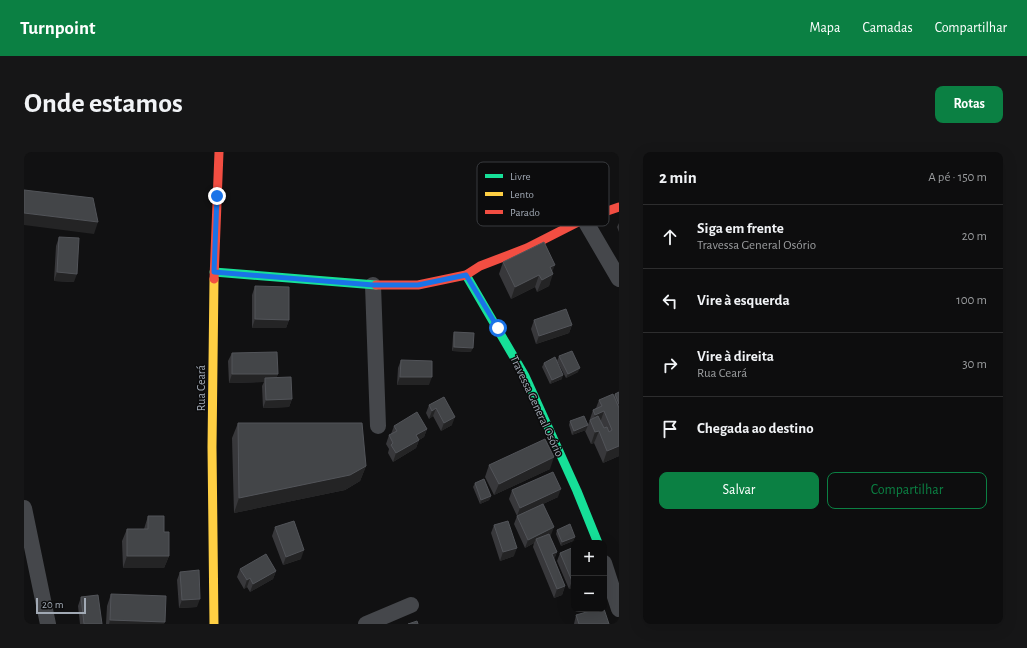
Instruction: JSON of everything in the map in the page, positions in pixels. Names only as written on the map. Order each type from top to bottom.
[{"type":"street","name":"Rua Ceará","points":[[214,624],[212,510],[214,272],[219,152]]},
{"type":"street","points":[[609,211],[619,208]]},
{"type":"street","points":[[214,272],[373,285],[418,285],[466,275],[480,266],[528,248],[570,226]]},
{"type":"street","points":[[588,226],[619,279]]},
{"type":"street","name":"Travessa General Osório","points":[[466,275],[525,376],[577,491],[597,540]]},
{"type":"street","points":[[373,285],[378,426]]},
{"type":"street","points":[[24,508],[48,624]]},
{"type":"street","points":[[607,572],[619,609]]},
{"type":"street","points":[[366,624],[411,605]]},
{"type":"building","points":[[24,190],[93,198],[98,222],[24,213]]},
{"type":"building","points":[[59,237],[79,238],[77,274],[57,272]]},
{"type":"building","points":[[544,242],[555,265],[550,267],[553,274],[542,280],[539,275],[515,287],[503,262]]},
{"type":"building","points":[[255,286],[289,287],[289,320],[255,319]]},
{"type":"building","points":[[566,309],[572,325],[539,336],[534,320]]},
{"type":"building","points":[[454,332],[474,333],[473,348],[454,347]]},
{"type":"building","points":[[572,351],[580,368],[568,374],[559,356]]},
{"type":"building","points":[[277,352],[278,374],[232,374],[232,353]]},
{"type":"building","points":[[555,357],[563,375],[552,380],[544,363]]},
{"type":"building","points":[[401,360],[432,361],[432,377],[400,377]]},
{"type":"building","points":[[291,377],[292,399],[266,400],[265,378]]},
{"type":"building","points":[[619,392],[619,404],[615,394]]},
{"type":"building","points":[[613,394],[619,408],[619,446],[607,451],[599,431],[595,432],[590,420],[598,416],[604,428],[607,427],[609,432],[612,430],[604,411],[595,415],[593,410],[602,406],[599,400]]},
{"type":"building","points":[[444,397],[455,417],[444,423],[436,408],[432,411],[429,405]]},
{"type":"building","points":[[417,412],[427,429],[416,435],[419,440],[396,453],[391,445],[393,443],[389,435],[397,431],[394,426]]},
{"type":"building","points":[[584,416],[588,425],[574,431],[570,421]]},
{"type":"building","points":[[238,423],[362,423],[366,466],[350,475],[239,498]]},
{"type":"building","points":[[545,439],[554,457],[499,484],[489,465]]},
{"type":"building","points":[[553,472],[561,489],[520,508],[512,490]]},
{"type":"building","points":[[484,479],[491,496],[481,500],[475,483]]},
{"type":"building","points":[[543,504],[554,527],[528,540],[517,516]]},
{"type":"building","points":[[148,516],[164,516],[164,532],[169,532],[169,556],[127,556],[127,529],[148,529]]},
{"type":"building","points":[[294,521],[304,550],[286,557],[275,527]]},
{"type":"building","points":[[508,521],[517,548],[503,552],[494,525]]},
{"type":"building","points":[[570,524],[575,537],[562,542],[557,530]]},
{"type":"building","points":[[549,534],[557,552],[552,554],[565,586],[557,589],[536,539]]},
{"type":"building","points":[[571,548],[571,579],[560,553]]},
{"type":"building","points":[[266,554],[276,571],[253,584],[250,578],[247,580],[240,569]]},
{"type":"building","points":[[199,570],[200,599],[182,600],[180,572]]},
{"type":"building","points":[[111,594],[166,596],[165,622],[110,620]]},
{"type":"building","points":[[98,595],[102,624],[84,624],[81,597]]},
{"type":"building","points":[[586,612],[605,612],[609,624],[579,624],[576,615]]},
{"type":"building","points":[[417,621],[418,624],[408,624]]},
{"type":"traffic: fast","points":[[214,272],[376,285]]},
{"type":"traffic: fast","points":[[466,275],[525,376],[577,491],[597,540]]},
{"type":"traffic: slow","points":[[214,279],[212,447],[214,624]]},
{"type":"traffic: jam","points":[[214,279],[219,152]]},
{"type":"traffic: jam","points":[[609,210],[619,207]]},
{"type":"traffic: jam","points":[[376,285],[418,285],[466,275],[480,266],[527,248],[570,226]]},
{"type":"route","points":[[217,196],[214,272],[373,285],[418,285],[466,275],[498,328]]}]
